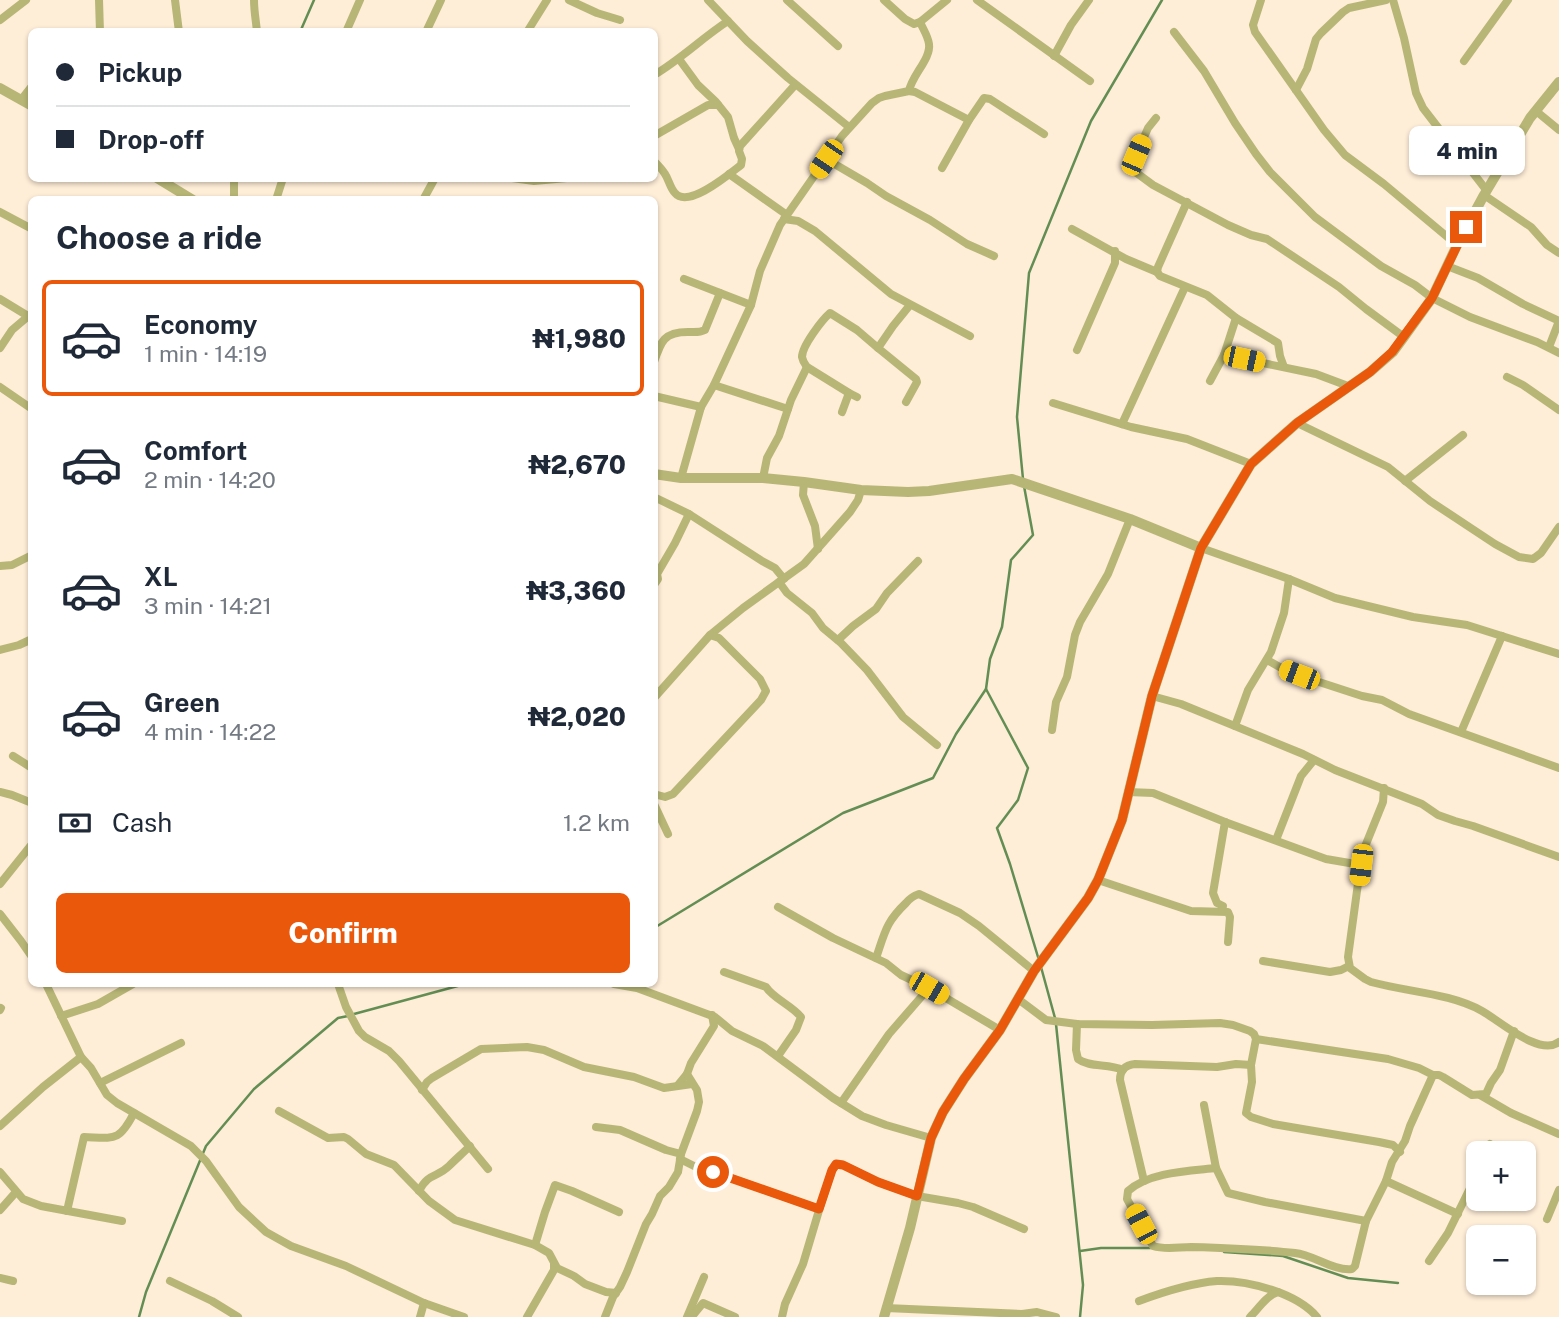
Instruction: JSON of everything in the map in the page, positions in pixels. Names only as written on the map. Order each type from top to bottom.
[{"type":"street","points":[[0,20],[26,0]]},
{"type":"street","points":[[99,0],[100,28]]},
{"type":"street","points":[[175,0],[178,28]]},
{"type":"street","points":[[254,0],[257,28]]},
{"type":"street","points":[[348,28],[360,0]]},
{"type":"street","points":[[428,28],[440,0]]},
{"type":"street","points":[[530,28],[547,0]]},
{"type":"street","points":[[569,0],[620,20]]},
{"type":"street","points":[[708,0],[795,85],[849,127]]},
{"type":"street","points":[[786,0],[838,46]]},
{"type":"street","points":[[884,0],[914,24],[947,0]]},
{"type":"street","points":[[977,0],[1090,82]]},
{"type":"street","points":[[1054,56],[1071,24],[1089,0]]},
{"type":"street","points":[[1261,0],[1253,24],[1255,32],[1324,130],[1345,155],[1457,245]]},
{"type":"street","points":[[1296,90],[1307,69],[1316,39],[1321,33],[1349,8],[1385,0]]},
{"type":"street","points":[[1393,0],[1416,93],[1423,108],[1485,193],[1531,227],[1547,245],[1559,253]]},
{"type":"street","points":[[1464,61],[1508,0]]},
{"type":"street","points":[[658,73],[679,60],[728,21]]},
{"type":"street","points":[[909,91],[929,49],[920,22]]},
{"type":"street","points":[[1174,32],[1204,71],[1235,123],[1270,172],[1315,217],[1381,266],[1432,298],[1470,317],[1559,353]]},
{"type":"street","points":[[658,166],[675,194],[688,198],[699,194],[742,163],[728,117],[679,60]]},
{"type":"street","points":[[1056,1317],[1037,1312],[885,1312],[910,1228],[931,1138],[943,1112],[964,1079],[1000,1030],[1034,971],[1088,898],[1098,880],[1122,820],[1152,696],[1201,548],[1251,464],[1297,423],[1370,372],[1404,337],[1432,298],[1485,193],[1536,111],[1559,82]]},
{"type":"street","points":[[739,149],[795,85]]},
{"type":"street","points":[[0,88],[28,104]]},
{"type":"street","points":[[21,100],[28,91]]},
{"type":"street","points":[[681,478],[701,407],[751,305],[771,242],[787,214],[849,127],[879,98],[909,91],[969,120]]},
{"type":"street","points":[[942,168],[980,102],[986,98],[1044,134]]},
{"type":"street","points":[[658,134],[708,105],[719,105]]},
{"type":"street","points":[[1536,111],[1559,130]]},
{"type":"street","points":[[1156,118],[1148,128],[1132,165],[1134,171],[1153,185],[1240,230],[1267,239],[1339,287],[1404,337]]},
{"type":"street","points":[[826,159],[967,244],[994,256]]},
{"type":"street","points":[[729,174],[815,231],[891,294],[970,336]]},
{"type":"street","points":[[164,182],[186,196]]},
{"type":"street","points":[[1157,272],[1187,202]]},
{"type":"street","points":[[0,212],[28,227]]},
{"type":"street","points":[[1072,229],[1126,259],[1157,272],[1160,276],[1215,300],[1236,318],[1278,344],[1284,367]]},
{"type":"street","points":[[1077,350],[1115,263],[1115,251]]},
{"type":"street","points":[[1447,266],[1478,278],[1559,321],[1549,347]]},
{"type":"street","points":[[684,279],[751,305]]},
{"type":"street","points":[[1122,424],[1185,287]]},
{"type":"street","points":[[658,350],[668,335],[705,330],[720,293]]},
{"type":"street","points":[[0,299],[28,313]]},
{"type":"street","points":[[878,348],[910,305]]},
{"type":"street","points":[[842,412],[853,395],[807,367],[803,361],[803,352],[819,325],[830,313],[857,330],[916,379],[917,382],[906,402]]},
{"type":"street","points":[[0,348],[12,330],[28,316]]},
{"type":"street","points":[[1210,381],[1224,355],[1236,318]]},
{"type":"street","points":[[1224,355],[1316,374],[1348,386]]},
{"type":"street","points":[[763,478],[767,458],[779,436],[807,367]]},
{"type":"street","points":[[1507,377],[1559,410]]},
{"type":"street","points":[[714,385],[788,409]]},
{"type":"street","points":[[0,387],[28,406]]},
{"type":"street","points":[[658,397],[701,407]]},
{"type":"street","points":[[1053,403],[1122,424],[1187,439],[1251,464]]},
{"type":"street","points":[[1297,423],[1381,463],[1430,502],[1519,557],[1533,559],[1541,554],[1559,527]]},
{"type":"street","points":[[1405,481],[1463,435]]},
{"type":"street","points":[[658,475],[681,478],[763,478],[860,490],[929,491],[1012,479],[1130,519],[1335,598],[1413,617],[1467,625],[1559,654]]},
{"type":"street","points":[[804,482],[803,495],[815,526],[818,549]]},
{"type":"street","points":[[658,694],[743,608],[804,564],[850,512],[858,500],[860,490]]},
{"type":"street","points":[[658,499],[689,514],[771,566],[788,593],[812,613],[823,628],[867,670],[903,717],[937,745]]},
{"type":"street","points":[[658,572],[689,514]]},
{"type":"street","points":[[1052,730],[1056,702],[1072,659],[1075,635],[1108,574],[1130,519]]},
{"type":"street","points":[[0,566],[12,565],[28,557]]},
{"type":"street","points":[[838,640],[853,625],[876,610],[887,593],[918,561]]},
{"type":"street","points":[[1235,726],[1248,690],[1267,660],[1283,613],[1289,579]]},
{"type":"street","points":[[658,795],[665,797],[673,794],[761,700],[766,691],[760,679],[716,633]]},
{"type":"street","points":[[1461,732],[1502,636]]},
{"type":"street","points":[[0,650],[28,641]]},
{"type":"street","points":[[1267,660],[1313,680],[1362,696],[1382,699],[1409,714],[1559,768]]},
{"type":"street","points":[[1152,696],[1181,704],[1303,754],[1335,770],[1422,804],[1455,821],[1559,858]]},
{"type":"street","points":[[13,756],[28,765]]},
{"type":"street","points":[[1276,840],[1301,776],[1314,760]]},
{"type":"street","points":[[1384,788],[1383,802],[1362,854],[1349,966],[1371,982],[1468,1004],[1533,1043],[1550,1046],[1559,1042]]},
{"type":"street","points":[[0,792],[28,801]]},
{"type":"street","points":[[1128,792],[1153,793],[1326,859],[1361,865]]},
{"type":"street","points":[[658,813],[668,834]]},
{"type":"street","points":[[1222,911],[1223,906],[1217,903],[1213,893],[1225,822]]},
{"type":"street","points":[[0,884],[28,849]]},
{"type":"street","points":[[1098,880],[1191,911],[1222,911],[1230,914],[1228,942]]},
{"type":"street","points":[[876,958],[893,916],[913,896],[919,894],[960,913],[1034,971]]},
{"type":"street","points":[[778,907],[833,939],[886,963],[901,975],[929,988],[1000,1030]]},
{"type":"street","points":[[0,914],[28,951]]},
{"type":"street","points":[[1263,961],[1330,972],[1349,966]]},
{"type":"street","points":[[724,972],[766,987],[802,1017],[778,1056]]},
{"type":"street","points":[[47,987],[81,1057],[107,1095],[191,1146],[206,1161],[239,1207],[266,1232],[291,1246],[346,1266],[424,1303],[464,1317]]},
{"type":"street","points":[[61,1016],[98,1004],[128,987]]},
{"type":"street","points":[[339,987],[359,1031],[389,1051],[488,1169]]},
{"type":"street","points":[[631,987],[712,1015],[732,1031],[778,1056],[841,1103],[871,1120],[931,1138]]},
{"type":"street","points":[[841,1103],[890,1034],[929,988]]},
{"type":"street","points":[[1018,999],[1049,1020],[1077,1024],[1220,1023],[1250,1031],[1256,1039],[1246,1113],[1273,1124],[1393,1145],[1399,1152]]},
{"type":"street","points":[[677,1085],[687,1074],[714,1026],[712,1015]]},
{"type":"street","points":[[714,1026],[724,1024]]},
{"type":"street","points":[[1077,1024],[1078,1059],[1085,1064],[1110,1065],[1123,1070]]},
{"type":"street","points":[[1256,1039],[1388,1059],[1443,1077],[1472,1095],[1480,1095],[1488,1092],[1500,1070],[1514,1031]]},
{"type":"street","points":[[100,1083],[181,1044]]},
{"type":"street","points":[[422,1090],[432,1078],[481,1049],[527,1046],[584,1066],[634,1077],[664,1088],[692,1084]]},
{"type":"street","points":[[0,1126],[81,1057]]},
{"type":"street","points":[[1144,1181],[1120,1080],[1123,1070],[1128,1065],[1135,1064],[1217,1067],[1251,1065]]},
{"type":"street","points":[[605,1317],[660,1196],[678,1171],[680,1156],[699,1102],[697,1090],[687,1074]]},
{"type":"street","points":[[1216,1168],[1179,1172],[1144,1181],[1128,1191],[1127,1199],[1152,1244],[1160,1248],[1300,1253],[1349,1270],[1355,1266],[1366,1221],[1433,1075]]},
{"type":"street","points":[[1480,1095],[1511,1114],[1559,1134]]},
{"type":"street","points":[[1204,1105],[1216,1168],[1228,1193],[1366,1221]]},
{"type":"street","points":[[279,1111],[328,1138],[344,1137],[366,1154],[394,1165],[429,1201],[455,1220],[535,1245],[549,1253],[555,1267],[585,1284],[616,1293]]},
{"type":"street","points":[[67,1212],[84,1137],[113,1138],[125,1129],[134,1112]]},
{"type":"street","points":[[596,1127],[621,1129],[680,1156],[704,1171],[729,1177],[819,1209]]},
{"type":"street","points":[[419,1191],[424,1181],[447,1167],[470,1146]]},
{"type":"street","points":[[782,1317],[803,1264],[836,1164],[917,1196],[973,1207],[1024,1229]]},
{"type":"street","points":[[0,1172],[23,1199],[67,1212],[122,1221]]},
{"type":"street","points":[[1386,1181],[1458,1214]]},
{"type":"street","points":[[535,1245],[555,1185],[619,1212]]},
{"type":"street","points":[[1547,1219],[1559,1190]]},
{"type":"street","points":[[0,1210],[16,1192]]},
{"type":"street","points":[[1429,1261],[1442,1245],[1466,1197]]},
{"type":"street","points":[[527,1317],[555,1267]]},
{"type":"street","points":[[0,1278],[13,1282]]},
{"type":"street","points":[[688,1317],[704,1278]]},
{"type":"street","points":[[170,1281],[238,1317]]},
{"type":"street","points":[[1139,1301],[1194,1285],[1217,1281],[1237,1282],[1278,1292],[1308,1307],[1317,1317]]},
{"type":"street","points":[[1250,1317],[1272,1294],[1278,1292]]},
{"type":"street","points":[[420,1317],[424,1303]]},
{"type":"street","points":[[688,1317],[703,1303],[735,1317]]},
{"type":"waterway","points":[[302,28],[314,0]]},
{"type":"waterway","points":[[1023,479],[1017,417],[1029,273],[1091,121],[1162,0]]},
{"type":"waterway","points":[[658,926],[843,813],[933,778],[956,734],[986,689],[990,659],[1002,627],[1011,560],[1033,535],[1024,486]]},
{"type":"waterway","points":[[986,689],[1028,768],[1018,800],[997,828],[1038,957]]},
{"type":"waterway","points":[[1041,967],[1055,1018]]},
{"type":"waterway","points":[[354,1014],[454,987]]},
{"type":"waterway","points":[[139,1317],[146,1292],[206,1146],[254,1089],[338,1018],[348,1016]]},
{"type":"waterway","points":[[1056,1024],[1083,1285],[1080,1317]]},
{"type":"waterway","points":[[1080,1251],[1150,1248]]},
{"type":"waterway","points":[[1224,1252],[1283,1256],[1348,1278],[1398,1283]]},
{"type":"route","points":[[713,1172],[819,1209],[836,1164],[917,1196],[931,1138],[943,1112],[1000,1030],[1046,953],[1088,898],[1098,880],[1122,820],[1152,696],[1201,548],[1251,464],[1297,423],[1370,372],[1392,352],[1432,298],[1466,227]]}]
